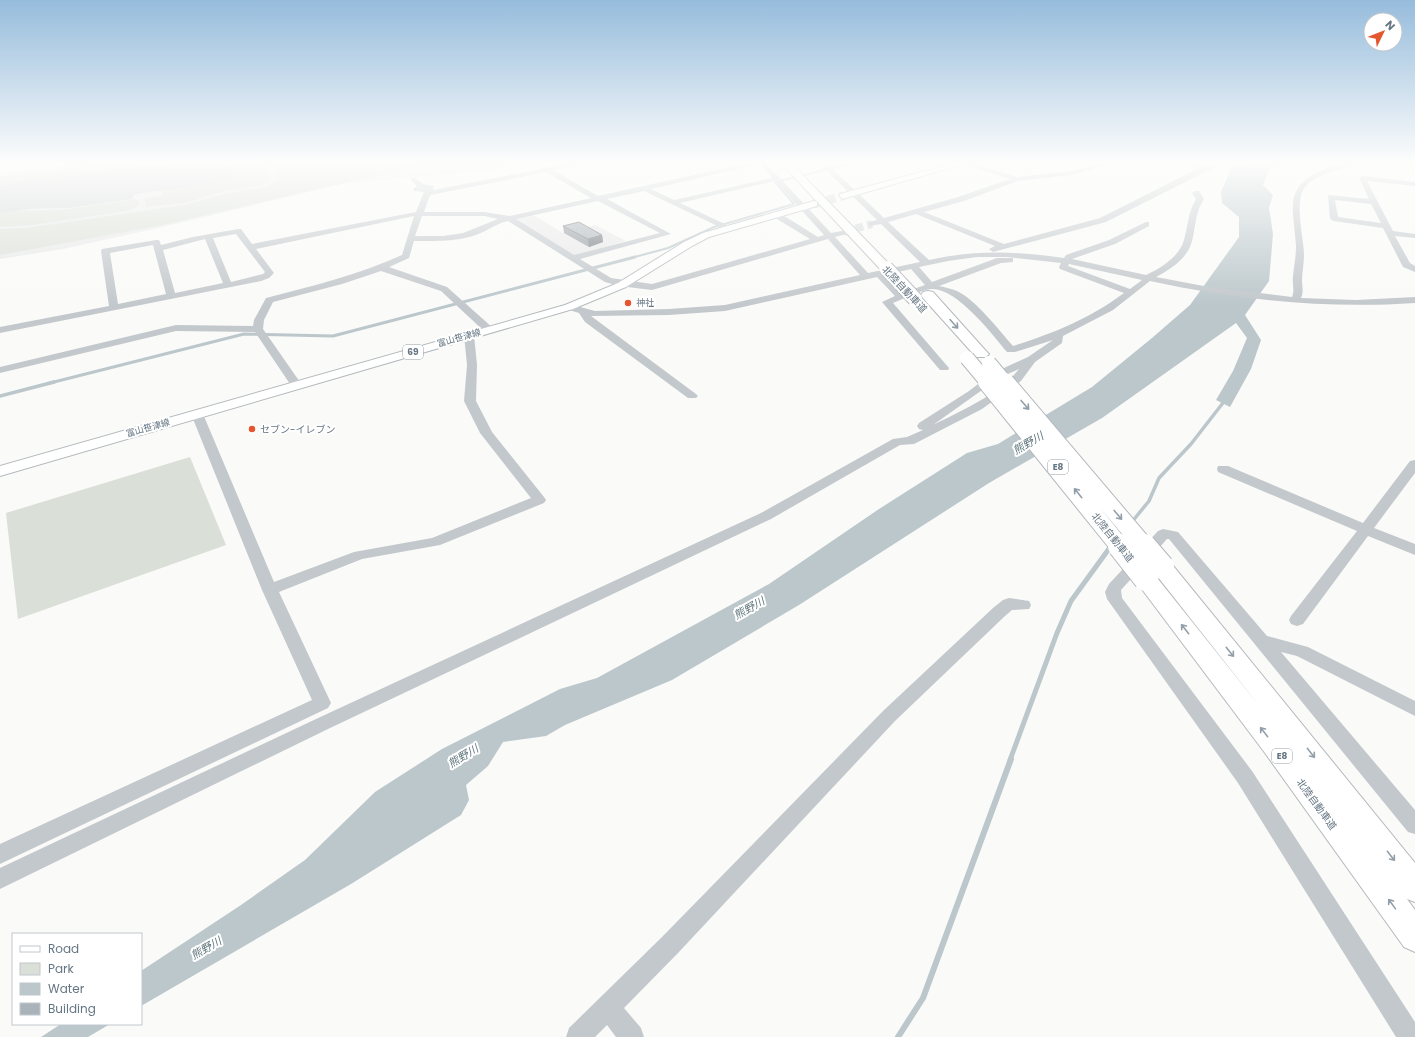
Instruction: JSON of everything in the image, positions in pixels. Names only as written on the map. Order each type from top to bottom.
[{"type":"highway","name":"北陸自動車道","points":[[831,209],[888,269],[919,294],[974,356],[1154,573],[1300,739],[1415,886]]},
{"type":"highway","name":"北陸自動車道","points":[[837,209],[888,269]]},
{"type":"highway","name":"北陸自動車道","points":[[1154,573],[1274,745],[1415,936]]},
{"type":"main road","name":"富山笹津線","points":[[0,471],[568,307],[622,285],[688,244],[726,228],[792,209]]},
{"type":"street","points":[[0,330],[228,285],[294,294],[382,268],[406,256],[410,238],[421,209]]},
{"type":"street","points":[[410,238],[450,239],[461,237],[486,228],[493,222],[548,209]]},
{"type":"street","points":[[572,258],[667,234],[621,209]]},
{"type":"street","points":[[688,209],[726,228]]},
{"type":"street","points":[[811,209],[828,236],[867,277]]},
{"type":"street","points":[[871,209],[927,263]]},
{"type":"street","points":[[872,224],[922,209]]},
{"type":"street","points":[[568,307],[595,314],[669,312],[725,308],[867,277],[888,269],[978,254],[1003,246],[1060,233],[1103,220],[1124,209]]},
{"type":"street","points":[[919,294],[954,293],[962,298],[987,322],[1011,350],[1058,335],[1110,308],[1144,282],[1159,273],[1179,255],[1187,243],[1193,209]]},
{"type":"street","points":[[1292,300],[1299,292],[1296,285],[1301,254],[1297,209]]},
{"type":"street","points":[[1333,209],[1334,219],[1388,229],[1415,236]]},
{"type":"street","points":[[1378,209],[1406,265],[1415,269]]},
{"type":"street","points":[[916,211],[1003,246]]},
{"type":"street","points":[[251,247],[419,214],[484,214],[509,218],[608,280],[622,285],[636,284],[652,287],[844,232]]},
{"type":"street","points":[[775,214],[816,240]]},
{"type":"street","points":[[1131,292],[1063,267],[1068,261],[1069,257],[1112,242],[1146,224]]},
{"type":"street","points":[[158,249],[208,236],[238,231],[270,273],[266,276],[258,329],[296,385]]},
{"type":"street","points":[[208,236],[228,285]]},
{"type":"street","points":[[114,308],[105,251],[156,242],[172,296]]},
{"type":"street","points":[[978,254],[1025,255],[1068,261],[1150,279],[1215,290],[1292,300],[1372,302],[1415,300]]},
{"type":"street","points":[[944,368],[887,302],[919,294],[1000,260],[1019,259],[1025,255]]},
{"type":"street","points":[[913,266],[919,294]]},
{"type":"street","points":[[382,268],[444,289],[489,330]]},
{"type":"street","points":[[583,311],[588,320],[692,396]]},
{"type":"street","points":[[0,370],[176,328],[258,329]]},
{"type":"street","points":[[0,879],[322,724],[766,516],[897,442],[973,393],[995,376],[1031,360],[1058,341],[1058,335]]},
{"type":"street","points":[[270,590],[359,554],[435,542],[539,500],[486,433],[470,401],[472,366],[469,336]]},
{"type":"street","points":[[1010,355],[1019,355],[1038,348],[1036,342]]},
{"type":"street","points":[[0,854],[322,703],[270,590],[197,414]]},
{"type":"street","points":[[1297,620],[1415,464]]},
{"type":"street","points":[[1223,469],[1415,550]]},
{"type":"street","points":[[1410,1037],[1245,777],[1115,599],[1113,592],[1163,534],[1173,535],[1264,642],[1361,762],[1415,825]]},
{"type":"street","points":[[578,1037],[670,945],[890,716],[977,631],[1009,604],[1023,604]]},
{"type":"street","points":[[1264,642],[1302,651],[1415,709]]},
{"type":"street","points":[[608,1006],[632,1037]]},
{"type":"shaded area","points":[[0,209],[236,209],[63,249],[0,259]]},
{"type":"shaded area","points":[[533,215],[563,233],[595,225],[626,241],[574,256],[514,219]]},
{"type":"green space","points":[[131,209],[32,225],[0,227],[0,211]]},
{"type":"green space","points":[[155,209],[230,209],[162,225],[0,255],[0,229],[26,228]]},
{"type":"green space","points":[[190,457],[226,545],[18,619],[6,513]]},
{"type":"water","name":"熊野川","points":[[1230,209],[1269,209],[1273,234],[1269,281],[1245,315],[1261,340],[1251,369],[1230,407],[1216,400],[1233,371],[1247,338],[1236,323],[1102,418],[989,483],[799,605],[672,680],[565,725],[546,736],[503,742],[488,766],[466,785],[469,800],[461,815],[351,884],[142,1005],[142,970],[241,905],[305,860],[375,792],[442,749],[560,689],[597,678],[769,584],[879,509],[967,453],[998,444],[1092,387],[1190,305],[1239,237],[1239,217]]},
{"type":"water","points":[[59,1025],[108,1025],[88,1037],[41,1037]]},
{"type":"building","points":[[579,222],[602,235],[588,239],[563,226]]},
{"type":"waterway","points":[[631,258],[668,248],[714,227],[775,209]]},
{"type":"waterway","points":[[50,383],[244,334],[333,336],[635,257]]},
{"type":"waterway","points":[[0,396],[54,382]]},
{"type":"waterway","points":[[1131,523],[1149,501],[1159,478],[1191,444],[1226,399]]},
{"type":"waterway","points":[[1010,760],[1057,633],[1071,601],[1111,546]]},
{"type":"waterway","points":[[898,1037],[923,998],[1011,759]]},
{"type":"tunnel","points":[[844,232],[872,224]]},
{"type":"place","name":"神社","points":[[628,303]]},
{"type":"place","name":"セブン-イレブン","points":[[252,429]]}]
